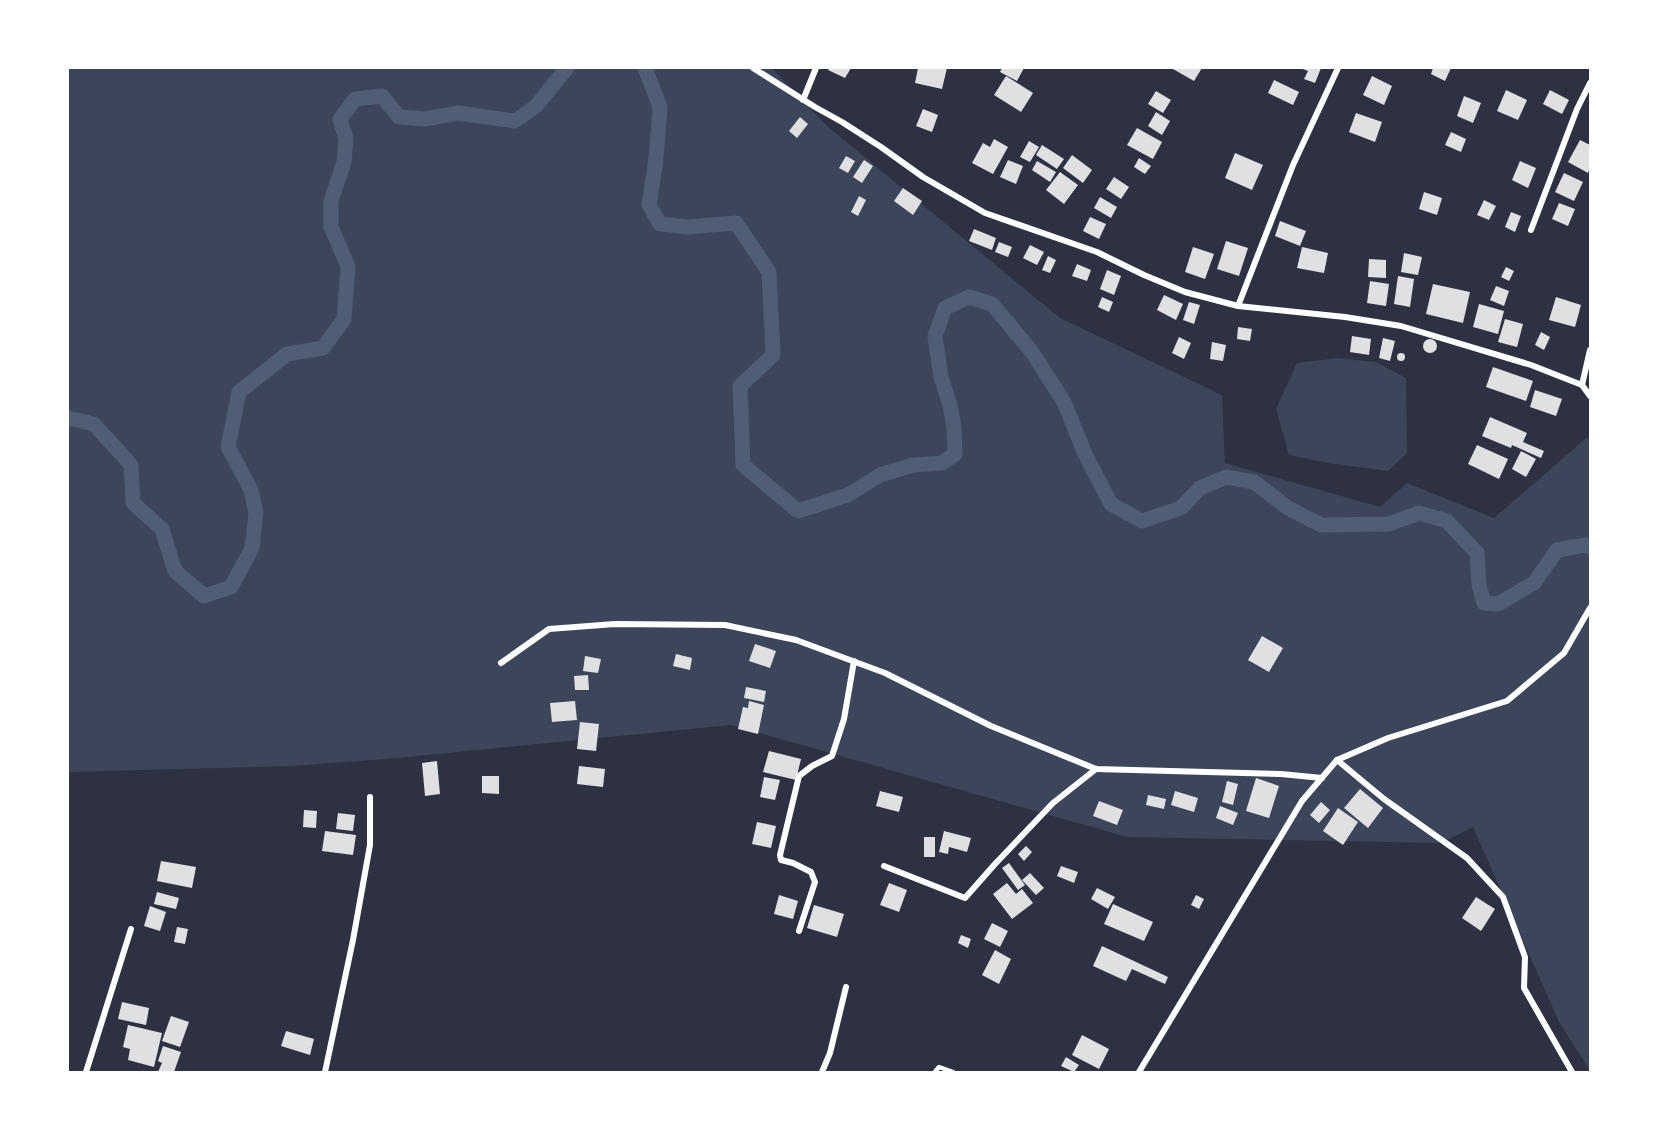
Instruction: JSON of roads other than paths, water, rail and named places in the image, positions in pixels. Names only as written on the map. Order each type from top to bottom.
[{"type":"street","points":[[753,68],[842,122],[923,177],[985,213],[1096,252],[1185,292],[1238,306],[1345,316],[1401,326],[1531,365],[1582,385],[1590,396]]},
{"type":"street","points":[[803,100],[816,68]]},
{"type":"street","points":[[1238,306],[1293,165],[1338,68]]},
{"type":"street","points":[[1531,230],[1577,109],[1590,83]]},
{"type":"street","points":[[1582,385],[1590,350]]},
{"type":"street","points":[[1139,1072],[1302,801],[1337,760],[1388,738],[1507,701],[1564,653],[1590,608]]},
{"type":"street","points":[[501,663],[549,629],[615,624],[725,625],[796,640],[885,673],[991,726],[1096,769],[1281,774],[1322,778]]},
{"type":"street","points":[[799,931],[815,882],[811,872],[782,860],[780,855],[799,776],[812,766],[832,756],[844,719],[854,661]]},
{"type":"street","points":[[1337,760],[1384,799],[1467,858],[1503,897],[1525,957],[1524,988],[1572,1072]]},
{"type":"street","points":[[884,866],[965,898],[1053,803],[1096,769]]},
{"type":"street","points":[[325,1072],[370,845],[370,797]]},
{"type":"street","points":[[86,1072],[131,929]]},
{"type":"street","points":[[822,1072],[830,1053],[846,987]]},
{"type":"lane","points":[[935,1072],[939,1067],[953,1072]]},
{"type":"waterway","points":[[68,418],[94,424],[131,465],[133,503],[162,529],[175,571],[204,596],[231,587],[252,548],[256,513],[251,490],[228,447],[239,392],[287,354],[323,348],[344,319],[348,266],[331,227],[331,201],[344,162],[346,139],[340,119],[355,99],[382,96],[399,117],[425,119],[458,113],[515,121],[536,106],[567,68]]},
{"type":"waterway","points":[[645,68],[660,107],[656,159],[649,205],[660,224],[687,227],[736,223],[769,272],[773,355],[740,386],[743,465],[798,511],[848,495],[880,475],[913,465],[942,463],[955,454],[954,427],[941,377],[935,336],[945,308],[969,297],[992,304],[1032,352],[1064,402],[1085,454],[1111,504],[1142,521],[1181,508],[1200,488],[1226,477],[1254,482],[1288,508],[1321,525],[1389,524],[1419,513],[1447,521],[1477,553],[1479,585],[1484,603],[1498,604],[1534,583],[1557,550],[1586,545],[1590,547]]}]
